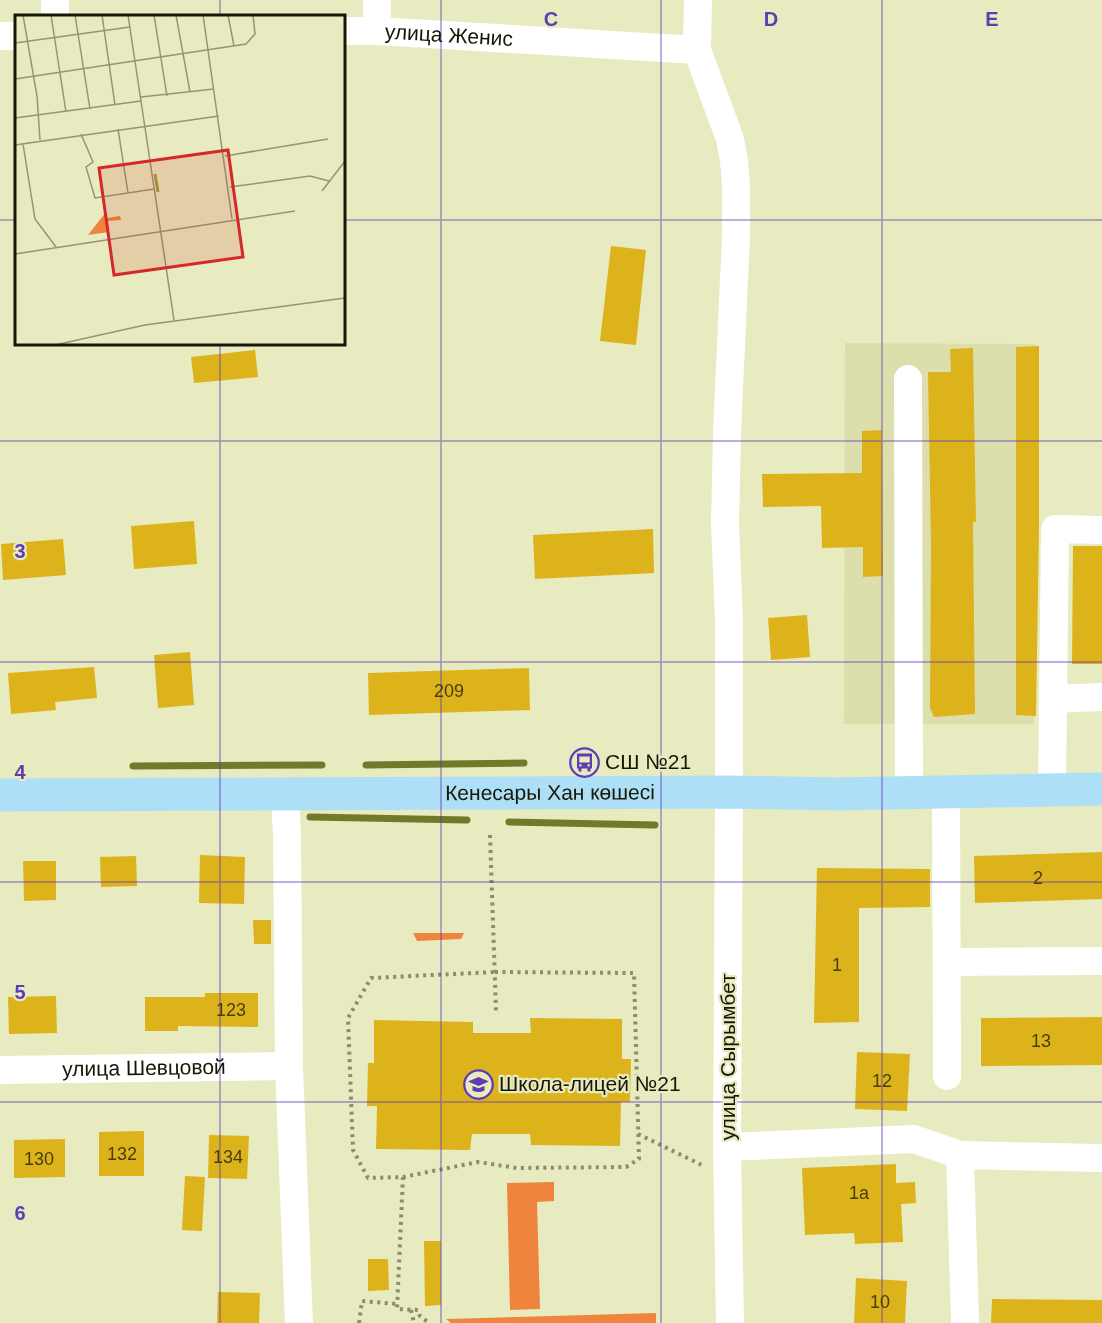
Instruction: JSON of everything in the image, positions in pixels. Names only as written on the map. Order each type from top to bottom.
[{"type":"main road","name":"Кенесары Хан көшесі","points":[[0,795],[729,792],[837,794],[1102,789]]},
{"type":"street","points":[[377,0],[377,31]]},
{"type":"street","points":[[697,51],[698,0]]},
{"type":"street","name":"улица Женис","points":[[345,32],[377,31],[697,51]]},
{"type":"street","name":"улица Сырымбет","points":[[697,51],[730,139],[736,186],[725,524],[729,621],[727,1147],[730,1323]]},
{"type":"street","points":[[908,379],[909,792]]},
{"type":"street","points":[[1052,790],[1055,529],[1102,530]]},
{"type":"street","points":[[1053,699],[1102,697]]},
{"type":"street","points":[[946,792],[947,1076]]},
{"type":"street","points":[[285,794],[288,849],[289,1066],[299,1323]]},
{"type":"street","points":[[947,962],[1102,962]]},
{"type":"street","name":"улица Шевцовой","points":[[0,1070],[289,1066]]},
{"type":"street","points":[[727,1147],[914,1139],[960,1155],[1102,1158]]},
{"type":"street","points":[[960,1155],[965,1323]]},
{"type":"path","points":[[490,835],[496,1011]]},
{"type":"path","points":[[495,972],[634,973],[637,1134],[639,1159],[626,1167],[517,1168],[478,1162],[403,1177],[368,1178],[353,1150],[348,1018],[371,978],[495,972]]},
{"type":"path","points":[[637,1134],[710,1169]]},
{"type":"path","points":[[403,1177],[397,1309],[418,1310],[420,1316],[429,1323]]},
{"type":"path","points":[[360,1323],[362,1301],[397,1304]]},
{"type":"path","points":[[411,1310],[414,1323]]},
{"type":"shaded area","points":[[845,343],[1036,344],[1034,724],[844,724]]},
{"type":"shaded area","points":[[413,933],[464,933],[461,939],[417,941]]},
{"type":"shaded area","points":[[554,1182],[554,1201],[537,1202],[540,1309],[510,1310],[507,1183]]},
{"type":"shaded area","points":[[656,1313],[656,1323],[451,1323],[446,1319]]},
{"type":"building","points":[[611,246],[646,250],[636,345],[600,341]]},
{"type":"building","points":[[1039,346],[1036,716],[1016,715],[1016,347]]},
{"type":"building","points":[[973,348],[976,522],[973,522],[975,714],[934,717],[930,708],[931,545],[928,372],[951,372],[950,349]]},
{"type":"building","points":[[255,350],[258,377],[194,383],[191,357]]},
{"type":"building","points":[[882,430],[883,576],[863,577],[863,547],[822,548],[821,506],[763,507],[762,474],[862,473],[862,431]]},
{"type":"building","points":[[194,521],[197,564],[134,569],[131,526]]},
{"type":"building","points":[[653,529],[654,573],[535,579],[533,535]]},
{"type":"building","points":[[63,539],[66,575],[3,580],[1,544]]},
{"type":"building","points":[[1073,546],[1102,546],[1102,664],[1072,664]]},
{"type":"building","points":[[807,615],[810,657],[771,660],[768,618]]},
{"type":"building","points":[[190,652],[194,705],[158,708],[154,655]]},
{"type":"building","points":[[94,667],[97,698],[55,702],[56,710],[11,714],[8,673]]},
{"type":"building","points":[[529,668],[530,710],[369,715],[368,673]]},
{"type":"building","points":[[1102,852],[1102,899],[975,903],[974,856]]},
{"type":"building","points":[[200,855],[245,857],[244,904],[199,903]]},
{"type":"building","points":[[136,856],[137,886],[101,887],[100,857]]},
{"type":"building","points":[[23,861],[56,861],[56,900],[24,901]]},
{"type":"building","points":[[817,868],[930,869],[930,907],[859,908],[859,1022],[814,1023]]},
{"type":"building","points":[[253,920],[271,920],[271,944],[254,944]]},
{"type":"building","points":[[205,993],[258,993],[258,1027],[178,1026],[178,1031],[145,1031],[145,997],[205,997]]},
{"type":"building","points":[[56,996],[57,1033],[9,1034],[8,997]]},
{"type":"building","points":[[1102,1017],[1102,1065],[981,1066],[981,1018]]},
{"type":"building","points":[[530,1018],[622,1019],[622,1059],[631,1059],[630,1102],[621,1102],[620,1146],[531,1145],[530,1134],[472,1134],[470,1150],[376,1149],[377,1106],[367,1106],[368,1063],[374,1063],[374,1020],[473,1022],[473,1033],[531,1033]]},
{"type":"building","points":[[857,1052],[910,1054],[907,1111],[855,1109]]},
{"type":"building","points":[[144,1131],[144,1176],[99,1176],[99,1132]]},
{"type":"building","points":[[209,1135],[249,1136],[247,1179],[208,1178]]},
{"type":"building","points":[[65,1139],[65,1177],[14,1178],[14,1140]]},
{"type":"building","points":[[896,1164],[896,1183],[915,1182],[916,1203],[901,1204],[903,1242],[855,1244],[854,1233],[805,1235],[802,1168]]},
{"type":"building","points":[[185,1176],[205,1177],[202,1231],[182,1230]]},
{"type":"building","points":[[424,1241],[441,1241],[441,1305],[425,1306]]},
{"type":"building","points":[[368,1259],[388,1259],[389,1290],[368,1291]]},
{"type":"building","points":[[856,1278],[907,1281],[905,1323],[854,1323]]},
{"type":"building","points":[[218,1292],[260,1293],[259,1323],[217,1323]]},
{"type":"building","points":[[992,1299],[1102,1300],[1102,1323],[991,1323]]},
{"type":"waterway","points":[[366,765],[524,763]]},
{"type":"waterway","points":[[133,766],[322,765]]},
{"type":"waterway","points":[[310,817],[467,820]]},
{"type":"waterway","points":[[509,822],[655,825]]},
{"type":"place","name":"СШ №21","points":[[584,762]]},
{"type":"place","name":"Школа-лицей №21","points":[[478,1084]]}]
